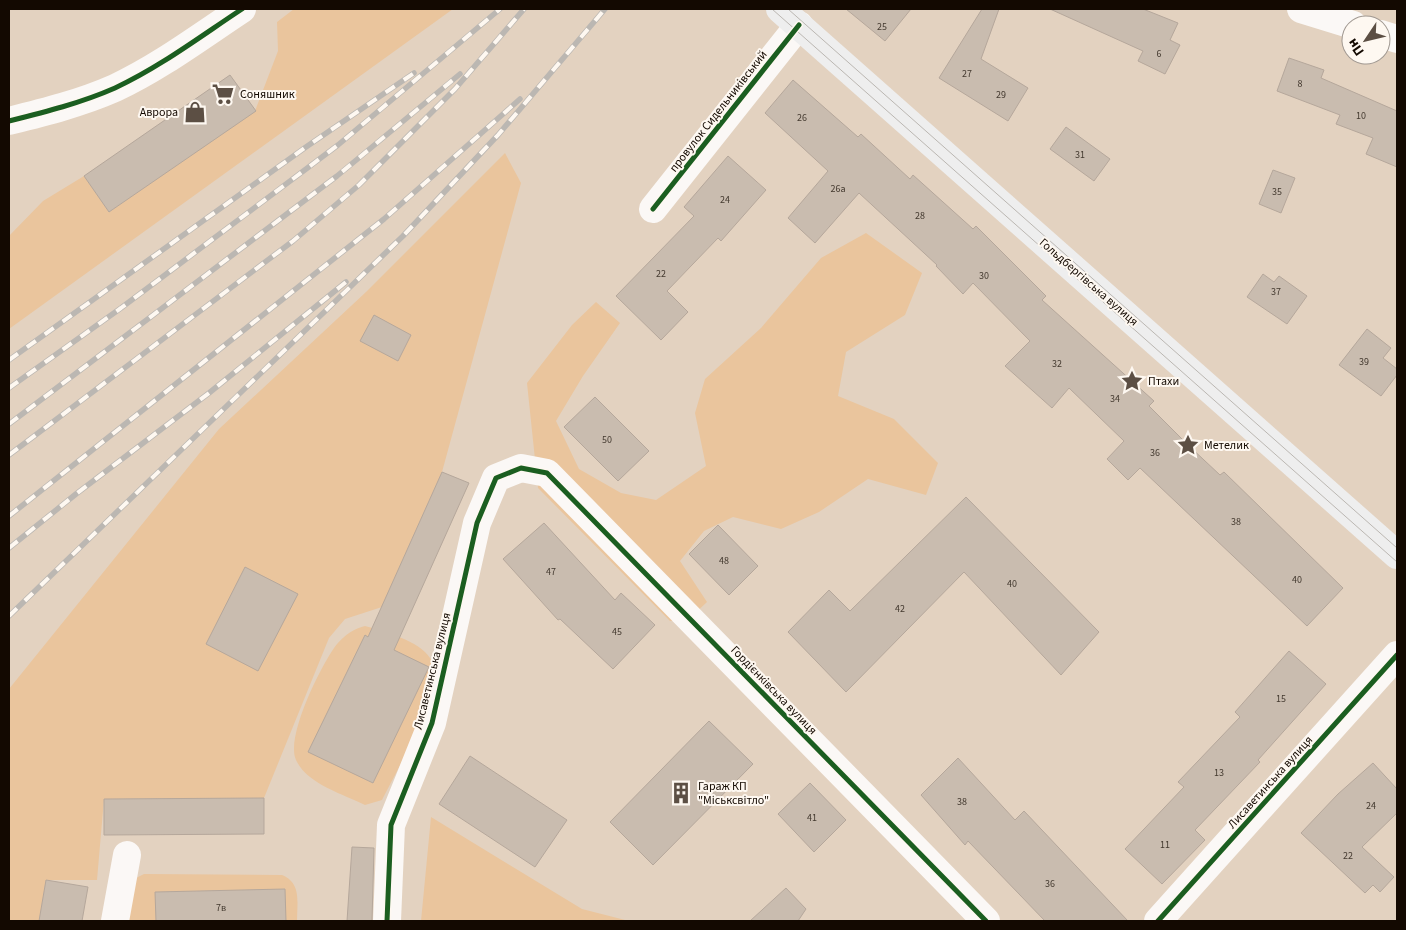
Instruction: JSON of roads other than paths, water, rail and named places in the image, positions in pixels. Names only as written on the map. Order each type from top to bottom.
[{"type":"main road","name":"Гольдбергівська вулиця","points":[[790,17],[1397,555]]},
{"type":"street","points":[[9,121],[86,100],[116,87],[148,70],[242,9]]},
{"type":"street","points":[[1301,9],[1341,21]]},
{"type":"street","name":"провулок Сидельниківський","points":[[653,209],[790,17]]},
{"type":"street","name":"Лисаветинська вулиця","points":[[388,921],[391,825],[432,723],[477,523],[496,478],[521,468],[547,473]]},
{"type":"street","name":"Гордієнківська вулиця","points":[[547,473],[986,921]]},
{"type":"street","name":"Лисаветинська вулиця","points":[[1158,921],[1397,655]]},
{"type":"street","points":[[115,921],[127,856]]},
{"type":"tram line","points":[[772,9],[1397,562]]},
{"type":"tram line","points":[[788,9],[1397,548]]},
{"type":"railway","points":[[9,388],[121,308],[338,145],[500,9]]},
{"type":"railway","points":[[9,455],[293,241],[359,185],[455,89],[524,9]]},
{"type":"railway","points":[[9,616],[403,236],[498,135],[605,9]]},
{"type":"railway","points":[[9,360],[306,147],[414,73]]},
{"type":"railway","points":[[9,424],[337,176],[460,74]]},
{"type":"railway","points":[[9,516],[384,219],[520,99]]},
{"type":"railway","points":[[9,548],[76,494],[209,393],[346,282]]},
{"type":"place","name":"Соняшник","points":[[223,94]]},
{"type":"place","name":"Аврора","points":[[195,112]]},
{"type":"place","name":"Птахи","points":[[1132,381]]},
{"type":"place","name":"Метелик","points":[[1188,445]]},
{"type":"place","name":"Гараж КП \"Міськсвітло\"","points":[[681,793]]}]
